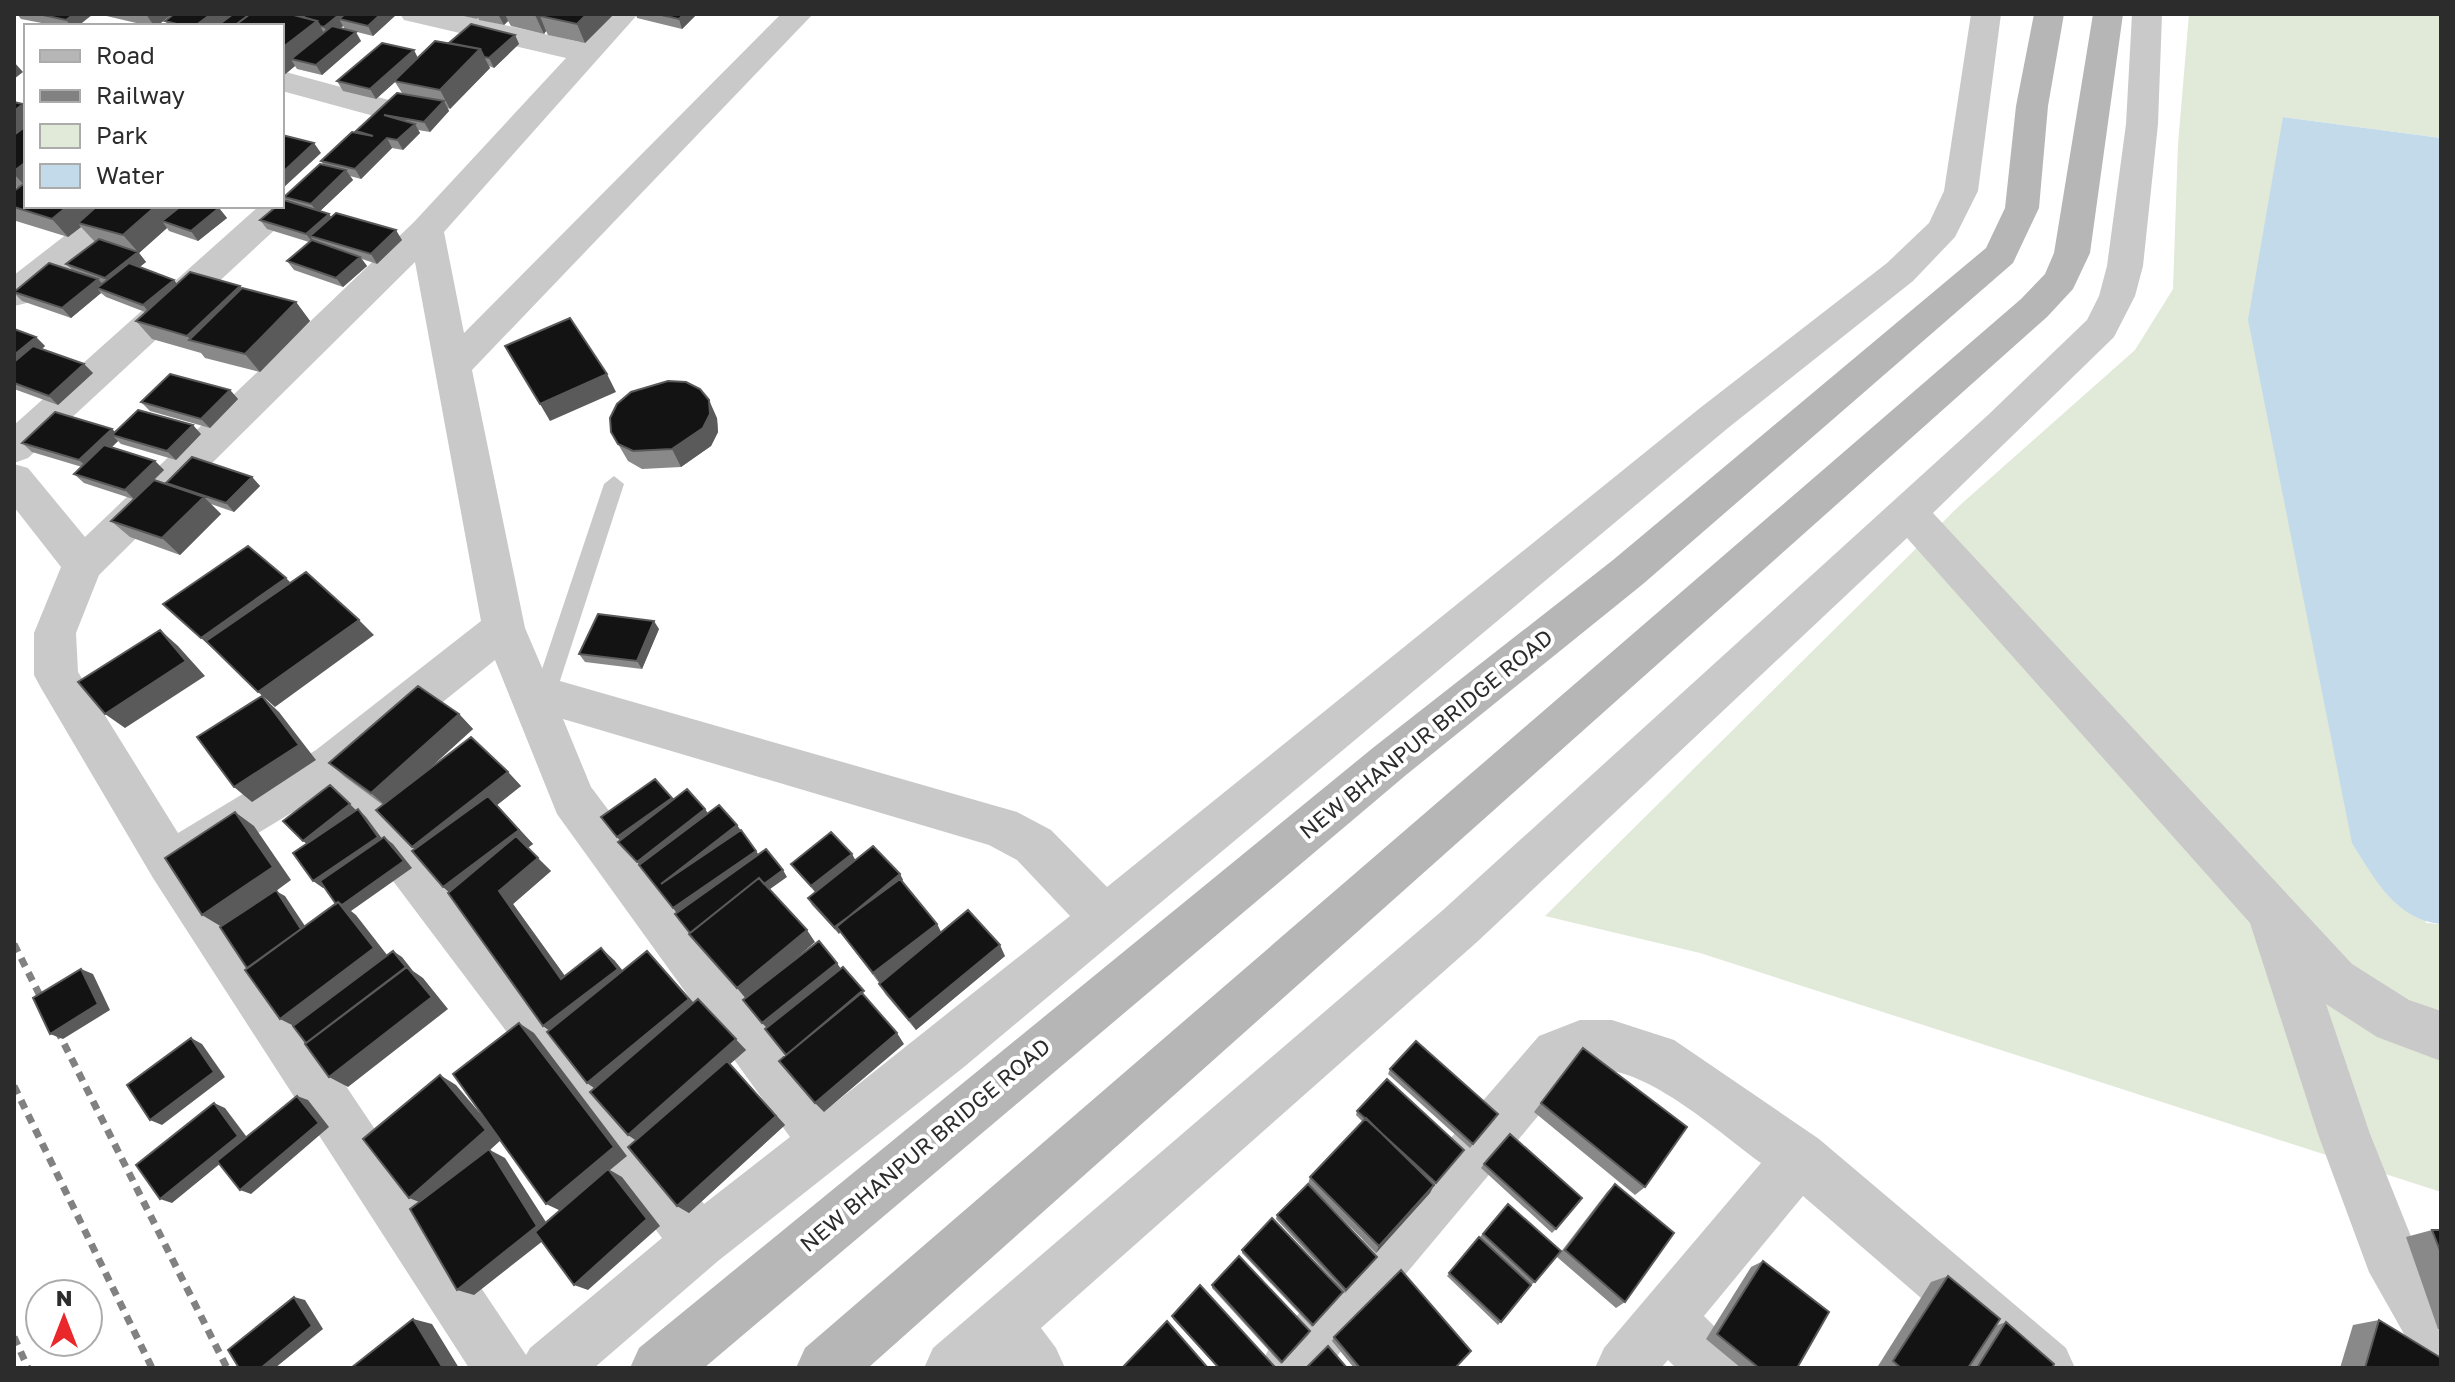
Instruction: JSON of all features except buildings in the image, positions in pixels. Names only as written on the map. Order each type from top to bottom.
[{"type":"street","points":[[415,14],[459,37],[587,53]]},
{"type":"street","points":[[503,1368],[170,863],[56,675],[55,633],[65,601],[83,564],[426,230],[623,14]]},
{"type":"street","points":[[453,367],[798,14]]},
{"type":"street","points":[[550,1368],[699,1242],[826,1144],[1702,428],[1900,272],[1943,229],[1961,191],[1986,14]]},
{"type":"street","name":"NEW BHANPUR BRIDGE ROAD","points":[[659,1368],[1390,761],[1628,572],[2001,255],[2022,208],[2032,106],[2049,14]]},
{"type":"street","points":[[825,1368],[2034,308],[2060,280],[2072,253],[2108,14]]},
{"type":"street","points":[[953,1368],[1460,926],[1908,512],[2101,328],[2117,296],[2125,266],[2142,124],[2147,14]]},
{"type":"street","points":[[284,82],[384,109]]},
{"type":"street","points":[[14,294],[122,208]]},
{"type":"street","points":[[14,448],[276,208]]},
{"type":"street","points":[[426,230],[504,628],[537,693],[573,799],[789,1089],[826,1144]]},
{"type":"street","points":[[14,479],[83,564]]},
{"type":"street","points":[[1908,512],[2334,981],[2395,1020],[2441,1036]]},
{"type":"street","points":[[170,863],[332,764],[504,628]]},
{"type":"street","points":[[537,693],[1000,827],[1034,845],[1104,918]]},
{"type":"street","points":[[332,764],[699,1242]]},
{"type":"street","points":[[2269,910],[2344,1134],[2397,1272],[2441,1344]]},
{"type":"street","points":[[1289,1368],[1557,1054],[1580,1045],[1612,1045],[1656,1058],[1800,1158],[2046,1368]]},
{"type":"street","points":[[1624,1368],[1800,1158]]},
{"type":"street","points":[[1665,1317],[1716,1368]]},
{"type":"street","points":[[1002,1325],[1036,1368]]},
{"type":"lane","points":[[537,693],[614,484]]},
{"type":"green space","points":[[2189,14],[2441,14],[2441,138],[2283,117],[2426,923],[2441,924],[2441,1192],[1700,953],[1545,916],[1959,506],[2135,350],[2173,289],[2178,144]]},
{"type":"water","points":[[2283,117],[2441,138],[2441,924],[2411,915],[2399,906],[2378,883],[2352,843],[2248,320]]},
{"type":"railway","points":[[14,944],[227,1368]]},
{"type":"railway","points":[[14,1086],[152,1368]]},
{"type":"railway","points":[[14,1337],[28,1368]]}]
